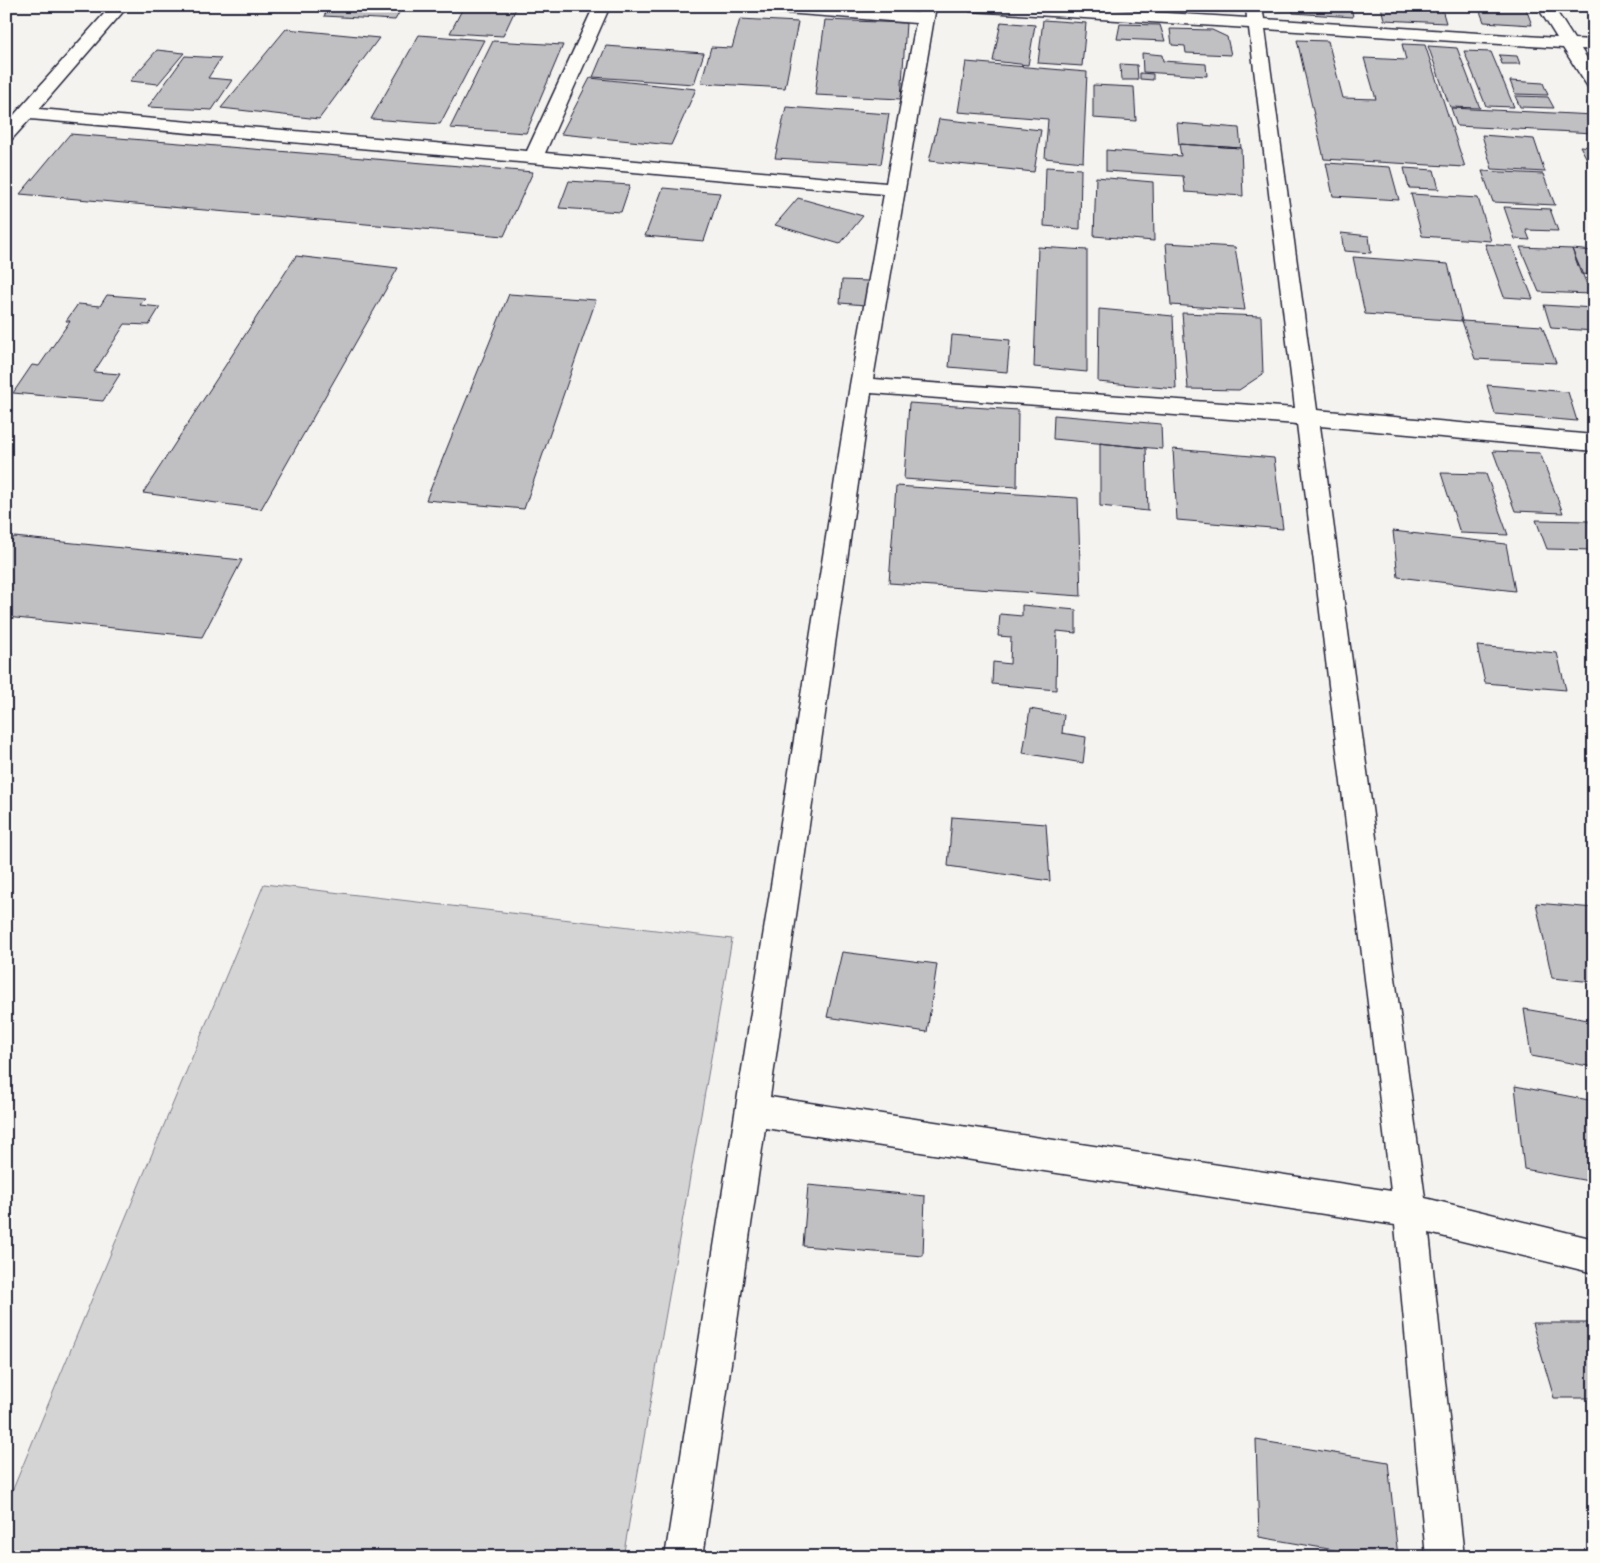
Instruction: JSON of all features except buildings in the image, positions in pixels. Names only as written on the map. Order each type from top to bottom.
[{"type":"street","points":[[6,135],[120,6]]},
{"type":"street","points":[[533,158],[602,6]]},
{"type":"street","points":[[684,1557],[862,385],[894,189],[928,13],[759,6]]},
{"type":"street","points":[[970,6],[1256,16],[1594,45]]},
{"type":"street","points":[[1545,6],[1594,83]]},
{"type":"street","points":[[1256,16],[1410,1211],[1445,1557]]},
{"type":"street","points":[[26,113],[894,189]]},
{"type":"street","points":[[862,385],[1309,417],[1594,443]]},
{"type":"street","points":[[752,1110],[1410,1211],[1594,1256]]},
{"type":"shaded area","points":[[264,884],[732,939],[623,1557],[6,1557],[6,1506]]}]
